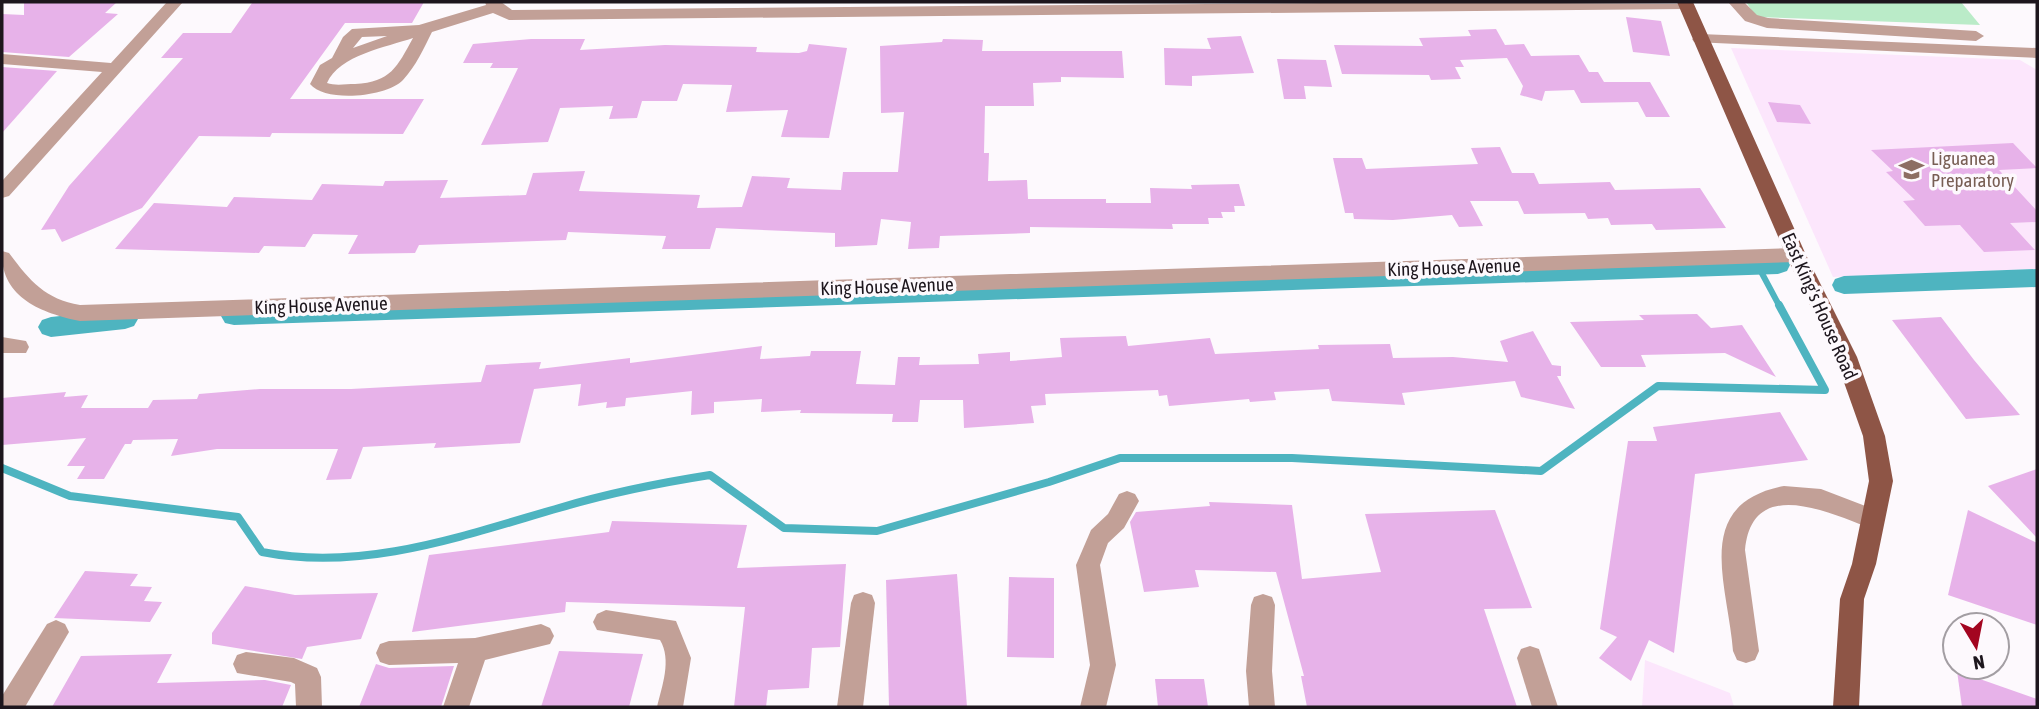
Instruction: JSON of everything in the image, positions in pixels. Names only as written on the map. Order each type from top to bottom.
[{"type":"main road","name":"East King's House Road","points":[[1685,3],[1796,255],[1846,357],[1874,436],[1881,481],[1864,564],[1852,599],[1846,707]]},
{"type":"street","points":[[2,192],[175,2]]},
{"type":"street","points":[[1736,2],[1751,18],[1767,23],[2037,40]]},
{"type":"street","points":[[425,30],[402,72],[392,83],[376,89],[326,90],[318,84],[326,70],[339,60],[494,5],[509,16],[1144,6],[1685,3]]},
{"type":"street","points":[[1700,39],[2037,53]]},
{"type":"street","points":[[2,59],[115,68]]},
{"type":"street","name":"King House Avenue","points":[[2,258],[31,296],[51,309],[80,313],[1796,255]]},
{"type":"street","points":[[1746,651],[1733,548],[1740,517],[1755,504],[1778,495],[1814,497],[1873,519]]},
{"type":"street","points":[[1093,707],[1103,665],[1088,565],[1099,537],[1116,521],[1127,501]]},
{"type":"street","points":[[850,707],[863,603]]},
{"type":"street","points":[[1262,707],[1259,671],[1263,606]]},
{"type":"street","points":[[606,622],[667,629],[679,646],[678,672],[670,707]]},
{"type":"street","points":[[10,707],[56,632]]},
{"type":"street","points":[[389,653],[475,650],[541,636]]},
{"type":"street","points":[[456,707],[475,650]]},
{"type":"street","points":[[1530,658],[1545,707]]},
{"type":"street","points":[[246,664],[294,670],[308,677],[309,707]]},
{"type":"shaded area","name":"Liguanea Preparatory","points":[[1731,48],[2020,60],[2037,70],[2037,269],[1833,277]]},
{"type":"shaded area","points":[[1645,660],[1730,693],[1734,707],[1642,707]]},
{"type":"green space","points":[[1746,2],[1961,2],[1980,25],[1756,17]]},
{"type":"building","points":[[24,2],[117,2],[105,13],[118,14],[69,57],[2,52],[2,14],[24,15]]},
{"type":"building","points":[[424,2],[412,23],[345,23],[290,99],[424,99],[403,134],[272,133],[270,137],[199,136],[142,208],[62,242],[55,229],[41,230],[69,186],[183,58],[161,58],[183,33],[231,33],[252,3]]},
{"type":"building","points":[[1626,17],[1661,21],[1670,56],[1633,52]]},
{"type":"building","points":[[1496,29],[1505,45],[1524,44],[1531,56],[1579,55],[1589,72],[1598,72],[1604,82],[1650,82],[1670,117],[1646,117],[1638,102],[1581,103],[1574,90],[1545,91],[1542,101],[1520,95],[1523,86],[1507,58],[1460,60],[1464,67],[1455,67],[1461,79],[1431,80],[1429,75],[1342,74],[1334,45],[1423,46],[1419,38],[1471,36],[1468,30]]},
{"type":"building","points":[[1241,36],[1254,73],[1192,76],[1192,86],[1165,85],[1164,48],[1211,49],[1207,38]]},
{"type":"building","points":[[531,39],[585,39],[580,50],[665,45],[757,47],[756,52],[799,53],[807,51],[809,44],[847,48],[829,138],[781,137],[788,110],[726,112],[732,85],[683,84],[677,101],[642,101],[637,118],[609,119],[613,106],[560,108],[548,142],[481,145],[518,68],[490,68],[493,63],[463,63],[473,44]]},
{"type":"building","points":[[943,39],[983,40],[982,51],[1122,51],[1124,78],[1061,77],[1061,82],[1033,83],[1034,106],[985,106],[984,153],[989,153],[988,181],[1027,180],[1028,199],[1106,199],[1106,203],[1151,203],[1150,188],[1192,189],[1191,185],[1239,184],[1245,206],[1234,206],[1235,212],[1221,212],[1223,218],[1208,218],[1209,224],[1172,224],[1173,229],[1030,227],[1030,233],[940,236],[939,248],[908,249],[911,222],[881,219],[877,245],[835,247],[835,233],[716,228],[710,249],[662,249],[666,236],[568,232],[566,240],[419,245],[415,253],[348,254],[358,235],[313,234],[305,247],[264,246],[259,253],[115,249],[154,203],[227,207],[234,197],[312,200],[322,184],[383,186],[385,181],[448,180],[440,198],[526,195],[533,173],[585,171],[579,191],[700,195],[697,208],[742,207],[752,176],[790,178],[787,188],[841,190],[843,172],[898,172],[904,112],[881,113],[880,46],[942,42]]},
{"type":"building","points":[[1277,59],[1326,60],[1332,87],[1304,86],[1306,99],[1284,99]]},
{"type":"building","points":[[2,67],[57,71],[2,133]]},
{"type":"building","points":[[1768,102],[1800,105],[1811,124],[1777,122]]},
{"type":"building","points":[[2013,143],[2037,168],[1999,170],[2037,211],[2037,222],[2010,223],[2035,250],[1984,252],[1960,225],[1925,226],[1903,201],[1915,200],[1886,172],[1893,171],[1871,150]]},
{"type":"building","points":[[1500,147],[1512,173],[1534,173],[1539,184],[1610,182],[1615,190],[1700,188],[1726,228],[1656,230],[1652,224],[1611,225],[1608,218],[1588,219],[1585,213],[1524,214],[1518,201],[1470,201],[1483,226],[1459,227],[1452,215],[1393,220],[1354,219],[1353,213],[1345,213],[1333,158],[1362,158],[1366,169],[1478,164],[1471,148]]},
{"type":"building","points":[[1697,314],[1711,328],[1742,325],[1776,377],[1725,353],[1641,355],[1646,367],[1601,367],[1570,322],[1644,320],[1639,315]]},
{"type":"building","points":[[1941,317],[2020,415],[1966,419],[1892,320]]},
{"type":"building","points":[[1533,331],[1552,365],[1561,366],[1561,376],[1557,376],[1575,409],[1521,397],[1515,381],[1402,393],[1405,405],[1332,401],[1329,389],[1274,392],[1276,400],[1250,402],[1249,399],[1169,406],[1167,395],[1159,396],[1158,390],[1045,394],[1046,405],[1031,406],[1034,423],[964,428],[963,400],[920,400],[918,422],[892,422],[893,414],[800,413],[801,410],[761,412],[762,399],[714,402],[714,413],[691,415],[692,391],[626,398],[625,406],[606,408],[607,402],[578,406],[581,384],[534,389],[520,443],[434,448],[436,443],[363,447],[351,479],[326,480],[338,449],[217,449],[171,456],[178,439],[133,440],[131,444],[125,444],[104,479],[77,479],[85,466],[67,466],[86,438],[2,445],[2,398],[66,392],[64,397],[88,395],[81,408],[148,408],[153,400],[197,399],[199,394],[260,389],[351,389],[481,382],[486,365],[541,362],[539,369],[630,358],[630,363],[762,346],[760,359],[810,356],[811,351],[861,351],[856,384],[895,385],[898,357],[920,357],[919,365],[979,364],[978,354],[1010,352],[1010,361],[1062,357],[1060,338],[1126,336],[1128,346],[1210,338],[1215,354],[1319,349],[1318,345],[1390,344],[1393,358],[1453,357],[1508,362],[1500,341]]},
{"type":"building","points":[[1780,412],[1808,460],[1695,474],[1674,653],[1649,640],[1631,681],[1599,658],[1617,637],[1600,629],[1628,441],[1657,441],[1653,427]]},
{"type":"building","points":[[2037,469],[2037,538],[1988,486]]},
{"type":"building","points":[[1209,502],[1292,505],[1302,579],[1381,572],[1365,514],[1495,510],[1532,608],[1484,609],[1517,707],[1307,707],[1301,676],[1304,676],[1276,572],[1195,570],[1199,587],[1144,592],[1130,522],[1136,512],[1210,506]]},
{"type":"building","points":[[1968,510],[2037,543],[2037,625],[2011,616],[2011,611],[1995,611],[1948,595]]},
{"type":"building","points":[[612,521],[747,525],[737,568],[846,564],[840,647],[812,648],[809,688],[768,690],[766,707],[734,707],[745,607],[566,602],[565,612],[412,632],[429,555],[609,532]]},
{"type":"building","points":[[85,571],[138,574],[130,586],[152,587],[144,601],[162,602],[150,622],[54,618]]},
{"type":"building","points":[[957,574],[967,707],[889,707],[886,580]]},
{"type":"building","points":[[1009,577],[1054,578],[1054,658],[1007,657]]},
{"type":"building","points":[[245,586],[295,595],[378,593],[361,639],[307,647],[302,659],[212,644],[212,633]]},
{"type":"building","points":[[559,651],[643,654],[629,707],[541,707]]},
{"type":"building","points":[[172,654],[157,683],[265,680],[291,685],[282,707],[52,707],[81,656]]},
{"type":"building","points":[[376,664],[389,668],[454,666],[441,707],[359,707]]},
{"type":"building","points":[[1155,679],[1204,679],[1208,707],[1158,707]]},
{"type":"building","points":[[1958,681],[1986,681],[2037,699],[2037,707],[1962,707]]},
{"type":"waterway","points":[[234,316],[1778,265]]},
{"type":"waterway","points":[[1758,266],[1780,307]]},
{"type":"waterway","points":[[1844,285],[2037,278]]},
{"type":"waterway","points":[[2,468],[70,496],[238,517],[262,552],[337,558],[449,540],[597,498],[710,475],[784,528],[877,531],[1049,482],[1120,458],[1292,458],[1541,471],[1658,386],[1825,390],[1779,305]]},
{"type":"waterway","points":[[51,327],[125,319]]},
{"type":"place","name":"Liguanea Preparatory","points":[[1911,169]]}]
